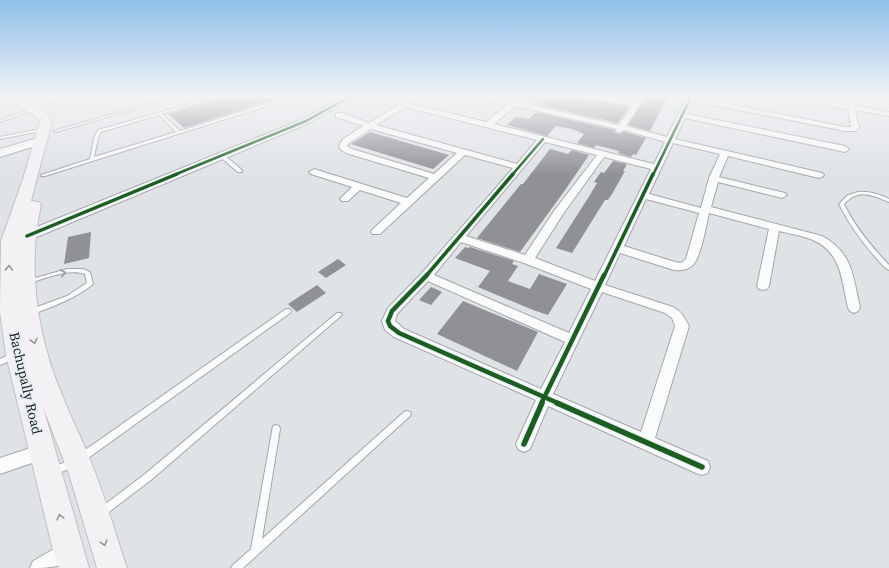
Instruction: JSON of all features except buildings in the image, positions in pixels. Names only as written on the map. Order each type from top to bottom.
[{"type":"main road","name":"Bachupally Road","points":[[54,124],[46,135],[10,241],[4,300],[8,358],[49,474],[71,559]]},
{"type":"main road","name":"Bachupally Road","points":[[46,135],[43,175],[28,220],[26,283],[29,313],[33,338],[46,384],[78,461],[112,568]]},
{"type":"street","points":[[27,236],[298,124]]},
{"type":"street","points":[[363,124],[519,167]]},
{"type":"street","points":[[374,124],[346,141],[343,146],[344,148],[435,177]]},
{"type":"street","points":[[482,124],[657,168]]},
{"type":"street","points":[[596,124],[620,129],[640,136],[652,136],[819,175]]},
{"type":"street","points":[[620,129],[624,124]]},
{"type":"street","points":[[524,444],[544,398],[678,124]]},
{"type":"street","points":[[723,124],[845,149]]},
{"type":"street","points":[[818,124],[845,129],[855,128],[854,124]]},
{"type":"street","points":[[0,154],[46,135]]},
{"type":"street","points":[[543,139],[426,276],[392,311],[388,317],[388,323],[392,328],[544,398],[702,467]]},
{"type":"street","points":[[376,232],[464,151]]},
{"type":"street","points":[[528,260],[558,213],[602,154]]},
{"type":"street","points":[[617,248],[682,267],[687,265],[691,260],[714,178],[725,154]]},
{"type":"street","points":[[314,172],[408,202]]},
{"type":"street","points":[[714,178],[782,195]]},
{"type":"street","points":[[345,199],[358,186]]},
{"type":"street","points":[[643,195],[775,226],[818,238],[839,254],[854,308]]},
{"type":"street","points":[[763,286],[775,226]]},
{"type":"street","points":[[459,237],[528,260],[599,287],[669,310],[677,315],[682,326],[646,442]]},
{"type":"street","points":[[426,276],[573,340]]},
{"type":"street","points":[[0,466],[42,452]]},
{"type":"street","points":[[40,568],[71,559]]},
{"type":"lane","points":[[0,150],[85,124]]},
{"type":"lane","points":[[92,159],[96,138],[99,131],[123,124]]},
{"type":"lane","points":[[171,124],[179,132]]},
{"type":"lane","points":[[43,175],[206,124]]},
{"type":"lane","points":[[0,138],[46,135]]},
{"type":"lane","points":[[221,155],[240,171]]},
{"type":"lane","points":[[888,265],[848,220],[841,204],[855,194],[877,195],[884,197],[889,201]]},
{"type":"lane","points":[[26,283],[84,270],[90,277],[90,284],[79,292],[29,313]]},
{"type":"lane","points":[[49,474],[78,461],[288,311]]},
{"type":"lane","points":[[96,516],[148,477],[339,315]]},
{"type":"lane","points":[[236,568],[407,414]]},
{"type":"lane","points":[[255,550],[276,430]]},
{"type":"cycle path","points":[[27,236],[300,124]]},
{"type":"cycle path","points":[[524,444],[544,398],[678,124]]},
{"type":"cycle path","points":[[543,139],[426,276],[392,311],[388,321],[389,324],[399,333],[702,467]]}]
